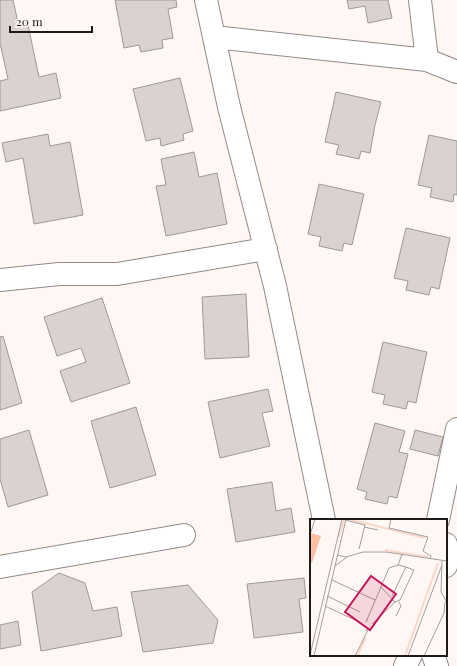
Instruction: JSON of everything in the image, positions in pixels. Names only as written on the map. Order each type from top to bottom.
[{"type":"street","points":[[206,0],[229,107],[275,286],[324,519]]},
{"type":"street","points":[[420,0],[427,60]]},
{"type":"street","points":[[214,37],[427,60],[457,72]]},
{"type":"street","points":[[0,280],[59,274],[117,274],[266,249]]},
{"type":"street","points":[[438,519],[457,429]]},
{"type":"street","points":[[0,567],[184,535]]},
{"type":"street","points":[[447,548],[449,556],[447,563]]},
{"type":"street","points":[[405,666],[410,656]]},
{"type":"street","points":[[433,656],[437,666]]},
{"type":"building","points":[[0,0],[13,0],[19,27],[28,25],[39,77],[56,73],[61,98],[0,111],[0,81],[8,79],[0,43]]},
{"type":"building","points":[[115,0],[176,0],[177,7],[168,9],[173,38],[162,40],[163,48],[141,52],[139,45],[124,48]]},
{"type":"building","points":[[347,0],[388,0],[392,18],[368,23],[365,6],[349,9]]},
{"type":"building","points":[[180,78],[193,131],[183,134],[184,140],[161,146],[160,138],[146,141],[133,89]]},
{"type":"building","points":[[336,92],[381,102],[370,153],[361,151],[359,159],[336,154],[339,145],[325,142]]},
{"type":"building","points":[[48,134],[50,146],[70,142],[83,215],[34,224],[23,158],[6,162],[2,143]]},
{"type":"building","points":[[429,135],[457,141],[457,195],[454,194],[453,202],[430,197],[432,188],[418,185]]},
{"type":"building","points":[[194,152],[199,177],[217,173],[227,224],[166,236],[156,186],[166,185],[161,159]]},
{"type":"building","points":[[319,184],[364,194],[352,245],[344,243],[342,251],[319,246],[321,237],[308,234]]},
{"type":"building","points":[[406,228],[450,238],[439,289],[431,287],[429,295],[406,290],[408,281],[394,278]]},
{"type":"building","points":[[246,294],[249,357],[205,359],[202,297]]},
{"type":"building","points":[[102,298],[130,383],[71,402],[60,371],[86,362],[81,348],[57,356],[44,317]]},
{"type":"building","points":[[3,336],[22,403],[0,410],[0,337]]},
{"type":"building","points":[[383,342],[427,352],[416,403],[408,401],[406,409],[383,404],[385,395],[372,392]]},
{"type":"building","points":[[268,389],[273,411],[262,413],[270,446],[220,458],[208,402]]},
{"type":"building","points":[[136,407],[156,475],[110,488],[91,421]]},
{"type":"building","points":[[375,423],[405,431],[399,452],[408,454],[397,498],[389,496],[387,504],[365,499],[367,492],[357,489]]},
{"type":"building","points":[[29,430],[48,495],[8,507],[0,479],[0,439]]},
{"type":"building","points":[[415,430],[443,437],[438,456],[410,449]]},
{"type":"building","points":[[272,482],[276,511],[291,508],[295,532],[236,542],[227,489]]},
{"type":"building","points":[[59,573],[85,583],[93,611],[117,607],[122,636],[41,651],[32,592]]},
{"type":"building","points":[[304,578],[306,598],[299,599],[303,632],[254,638],[247,584]]},
{"type":"building","points":[[188,585],[218,620],[213,643],[143,652],[131,592]]},
{"type":"building","points":[[18,621],[21,645],[0,649],[0,625]]}]
